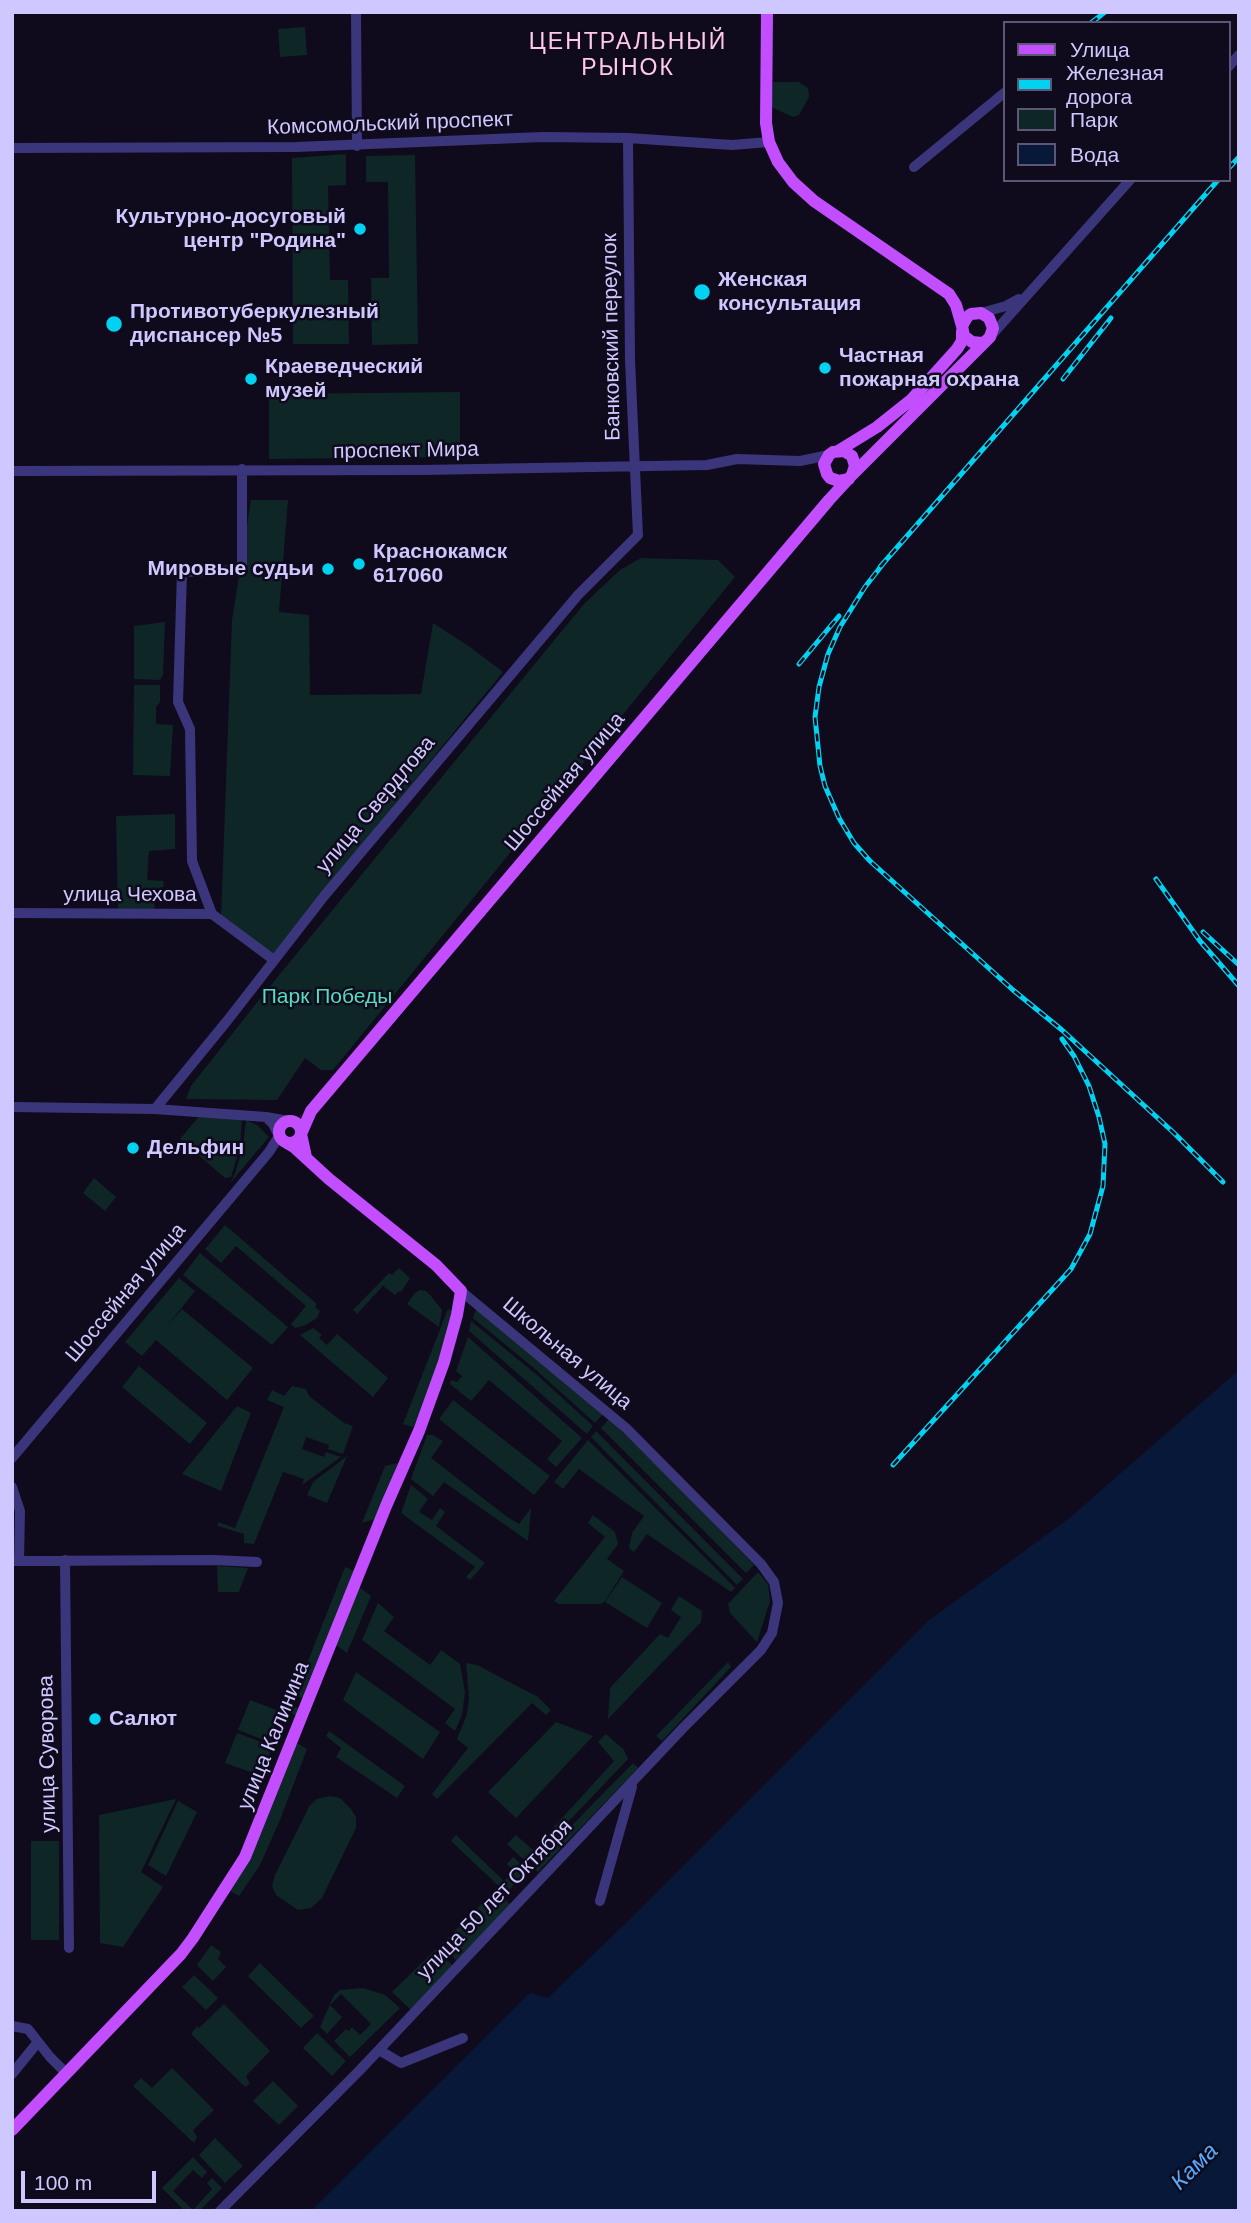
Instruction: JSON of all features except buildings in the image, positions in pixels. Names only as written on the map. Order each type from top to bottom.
[{"type":"main road","points":[[767,12],[766,123],[769,142],[778,162],[801,191],[981,313],[992,323],[992,332],[988,339],[982,343],[967,340],[956,305],[949,293]]},
{"type":"main road","points":[[828,500],[830,485],[824,464],[834,453],[877,427],[911,400],[957,349],[961,341],[963,321],[971,314],[981,313]]},
{"type":"main road","name":"Шоссейная улица","points":[[311,1111],[828,500],[988,339]]},
{"type":"main road","points":[[827,474],[839,481],[850,477],[855,466],[852,456],[844,451],[834,453]]},
{"type":"main road","points":[[311,1111],[298,1141],[283,1140],[281,1126],[311,1111]]},
{"type":"main road","points":[[288,1121],[297,1124],[302,1134],[306,1157]]},
{"type":"main road","name":"Школьная улица","points":[[283,1140],[436,1265],[461,1291]]},
{"type":"main road","name":"улица Калинина","points":[[12,2130],[180,1954],[245,1857],[430,1402],[444,1362],[461,1291]]},
{"type":"street","points":[[356,12],[357,146]]},
{"type":"street","points":[[914,167],[1002,95]]},
{"type":"street","name":"Комсомольский проспект","points":[[12,148],[357,146],[542,137],[628,138],[732,145],[769,142]]},
{"type":"street","name":"Банковский переулок","points":[[628,138],[630,360],[638,535]]},
{"type":"street","name":"Шоссейная улица","points":[[988,339],[1128,182]]},
{"type":"street","name":"Шоссейная улица","points":[[981,313],[1006,306],[1031,291]]},
{"type":"street","name":"проспект Мира","points":[[800,461],[834,453]]},
{"type":"street","name":"проспект Мира","points":[[12,471],[446,470],[707,465],[737,459],[800,461],[814,465],[827,474]]},
{"type":"street","points":[[212,914],[192,861],[190,729],[178,702],[182,572],[242,570],[242,469]]},
{"type":"street","name":"улица Свердлова","points":[[155,1109],[228,1021],[325,895],[578,595],[638,535]]},
{"type":"street","name":"улица Чехова","points":[[12,913],[212,914],[274,960]]},
{"type":"street","points":[[12,1107],[155,1109],[288,1121]]},
{"type":"street","points":[[266,1117],[274,1124],[283,1140]]},
{"type":"street","name":"Шоссейная улица","points":[[12,1458],[269,1152],[283,1140]]},
{"type":"street","name":"Школьная улица","points":[[461,1291],[626,1428],[761,1564],[774,1581],[778,1603]]},
{"type":"street","points":[[12,1488],[20,1511],[16,1561],[257,1562]]},
{"type":"street","name":"улица Суворова","points":[[65,1560],[69,1948]]},
{"type":"street","name":"улица 50 лет Октября","points":[[220,2211],[379,2050],[761,1650],[772,1633],[778,1603]]},
{"type":"street","points":[[600,1901],[633,1783]]},
{"type":"street","points":[[12,2026],[28,2029],[66,2073]]},
{"type":"street","points":[[379,2050],[401,2063],[463,2038]]},
{"type":"street","points":[[12,2074],[38,2042]]},
{"type":"green space","points":[[305,27],[307,55],[280,57],[278,29]]},
{"type":"green space","points":[[773,82],[799,82],[808,88],[809,97],[799,115],[793,117],[771,107]]},
{"type":"green space","points":[[346,154],[346,185],[328,186],[330,280],[348,280],[349,344],[293,344],[292,158]]},
{"type":"green space","points":[[415,155],[418,344],[372,345],[371,278],[389,278],[388,182],[366,182],[366,156]]},
{"type":"green space","points":[[460,392],[460,457],[269,459],[269,394]]},
{"type":"green space","points":[[251,500],[288,500],[279,612],[309,615],[310,695],[421,694],[433,623],[503,672],[272,955],[221,917],[232,620]]},
{"type":"green space","name":"Парк Победы","points":[[641,558],[718,560],[735,577],[333,1070],[321,1070],[305,1058],[277,1100],[186,1099],[191,1086],[266,991],[584,604],[620,570]]},
{"type":"green space","points":[[165,622],[163,675],[160,680],[134,679],[134,626]]},
{"type":"green space","points":[[134,685],[160,685],[156,724],[173,725],[170,776],[133,775]]},
{"type":"green space","points":[[175,814],[175,849],[149,851],[147,880],[164,881],[163,887],[156,889],[154,910],[118,910],[116,816]]},
{"type":"green space","points":[[201,1114],[242,1118],[240,1147],[231,1177],[225,1178],[180,1139]]},
{"type":"green space","points":[[246,1120],[257,1125],[269,1137],[231,1182],[243,1146]]},
{"type":"green space","points":[[94,1178],[116,1197],[105,1211],[83,1193]]},
{"type":"green space","points":[[225,1225],[317,1304],[315,1307],[320,1311],[317,1318],[295,1328],[291,1324],[306,1306],[236,1246],[221,1263],[205,1249]]},
{"type":"green space","points":[[200,1253],[288,1327],[272,1345],[183,1275]]},
{"type":"green space","points":[[399,1268],[410,1278],[401,1292],[395,1295],[382,1285],[357,1314],[353,1310],[389,1273],[392,1275]]},
{"type":"green space","points":[[179,1278],[195,1291],[166,1327],[182,1309],[253,1368],[227,1400],[156,1340],[142,1356],[125,1342]]},
{"type":"green space","points":[[420,1290],[426,1291],[442,1310],[439,1327],[407,1304]]},
{"type":"green space","points":[[477,1307],[604,1413],[595,1423],[473,1318]]},
{"type":"green space","points":[[448,1309],[452,1310],[452,1315],[445,1344],[426,1400],[413,1427],[403,1424]]},
{"type":"green space","points":[[471,1321],[537,1375],[593,1426],[587,1434],[469,1331]]},
{"type":"green space","points":[[313,1328],[322,1335],[319,1338],[327,1345],[337,1334],[388,1378],[373,1397],[300,1335]]},
{"type":"green space","points":[[468,1337],[582,1438],[556,1467],[547,1459],[562,1441],[489,1380],[471,1401],[450,1384],[451,1380],[457,1382],[462,1376],[456,1371]]},
{"type":"green space","points":[[139,1366],[207,1423],[190,1444],[122,1387]]},
{"type":"green space","points":[[292,1386],[306,1389],[309,1396],[344,1423],[353,1426],[343,1454],[328,1449],[329,1445],[306,1437],[302,1449],[324,1457],[326,1452],[341,1457],[302,1485],[304,1479],[283,1472],[254,1544],[244,1543],[244,1534],[218,1526],[218,1522],[235,1528],[284,1407],[267,1400],[272,1390],[284,1396]]},
{"type":"green space","points":[[453,1400],[550,1476],[534,1495],[439,1419]]},
{"type":"green space","points":[[237,1406],[251,1413],[221,1491],[182,1474]]},
{"type":"green space","points":[[609,1419],[754,1565],[746,1573],[601,1428]]},
{"type":"green space","points":[[596,1431],[743,1579],[737,1585],[591,1437]]},
{"type":"green space","points":[[427,1435],[433,1435],[443,1441],[431,1458],[506,1516],[519,1524],[531,1508],[528,1541],[444,1482],[433,1496],[411,1479]]},
{"type":"green space","points":[[588,1440],[735,1588],[731,1592],[647,1534],[634,1552],[629,1548],[632,1533],[644,1516],[579,1469],[563,1489],[554,1482]]},
{"type":"green space","points":[[347,1456],[327,1503],[307,1495],[313,1482]]},
{"type":"green space","points":[[398,1463],[375,1519],[362,1523],[385,1466]]},
{"type":"green space","points":[[411,1485],[428,1499],[419,1512],[432,1520],[440,1508],[445,1512],[436,1526],[485,1563],[470,1580],[466,1577],[475,1567],[401,1513]]},
{"type":"green space","points":[[593,1515],[615,1532],[618,1544],[607,1559],[624,1571],[601,1604],[559,1604],[554,1601],[605,1537],[588,1523]]},
{"type":"green space","points":[[217,1566],[248,1568],[239,1592],[218,1592]]},
{"type":"green space","points":[[345,1567],[354,1571],[305,1697],[293,1699]]},
{"type":"green space","points":[[758,1572],[768,1584],[770,1601],[757,1642],[730,1613],[728,1604]]},
{"type":"green space","points":[[622,1577],[662,1603],[647,1628],[605,1602]]},
{"type":"green space","points":[[359,1587],[371,1596],[347,1653],[336,1645]]},
{"type":"green space","points":[[679,1596],[702,1611],[701,1622],[608,1719],[610,1688],[660,1634],[668,1638],[681,1617],[671,1610]]},
{"type":"green space","points":[[378,1603],[394,1617],[384,1631],[430,1665],[441,1650],[460,1664],[465,1692],[462,1715],[455,1731],[445,1723],[455,1709],[362,1640]]},
{"type":"green space","points":[[728,1662],[731,1667],[662,1741],[656,1736]]},
{"type":"green space","points":[[466,1663],[477,1665],[538,1697],[551,1710],[546,1715],[532,1703],[437,1799],[432,1794],[468,1748],[457,1739],[467,1714],[469,1698]]},
{"type":"green space","points":[[356,1672],[440,1732],[423,1759],[343,1700]]},
{"type":"green space","points":[[250,1700],[284,1713],[272,1743],[238,1730]]},
{"type":"green space","points":[[290,1706],[300,1708],[297,1716],[288,1712]]},
{"type":"green space","points":[[556,1722],[593,1736],[516,1818],[488,1792]]},
{"type":"green space","points":[[329,1731],[405,1786],[397,1798],[336,1757],[341,1748],[326,1736]]},
{"type":"green space","points":[[237,1733],[272,1746],[267,1761],[262,1762],[266,1763],[259,1775],[225,1763]]},
{"type":"green space","points":[[606,1734],[624,1750],[628,1759],[528,1864],[507,1844],[516,1835],[533,1850],[614,1761],[598,1742]]},
{"type":"green space","points":[[297,1743],[307,1749],[260,1865],[239,1896],[229,1890]]},
{"type":"green space","points":[[633,1763],[638,1768],[538,1872],[532,1866]]},
{"type":"green space","points":[[330,1796],[340,1798],[351,1809],[356,1817],[356,1828],[322,1898],[311,1908],[298,1910],[276,1895],[272,1886],[275,1875],[310,1805],[317,1799]]},
{"type":"green space","points":[[176,1799],[141,1872],[163,1887],[123,1947],[100,1943],[99,1815]]},
{"type":"green space","points":[[178,1801],[197,1812],[166,1876],[148,1865]]},
{"type":"green space","points":[[456,1835],[504,1881],[514,1871],[507,1864],[513,1857],[528,1870],[506,1893],[451,1841]]},
{"type":"green space","points":[[31,1841],[59,1841],[59,1940],[31,1940]]},
{"type":"green space","points":[[495,1890],[512,1906],[458,1962],[441,1945]]},
{"type":"green space","points":[[211,1945],[221,1952],[218,1959],[226,1967],[213,1981],[197,1965]]},
{"type":"green space","points":[[436,1949],[454,1967],[411,2010],[392,1992]]},
{"type":"green space","points":[[260,1963],[314,2016],[301,2028],[248,1976]]},
{"type":"green space","points":[[194,1975],[218,1998],[206,2010],[182,1987]]},
{"type":"green space","points":[[363,1988],[385,1995],[400,2008],[350,2057],[334,2041],[346,2029],[349,2031],[352,2027],[360,2035],[371,2024],[341,1994],[330,2005],[342,2017],[327,2034],[320,2027],[334,1995],[340,1990]]},
{"type":"green space","points":[[224,2004],[270,2051],[246,2076],[250,2084],[245,2087],[191,2034]]},
{"type":"green space","points":[[317,2033],[346,2061],[332,2076],[303,2048]]},
{"type":"green space","points":[[172,2068],[214,2110],[193,2130],[197,2137],[194,2143],[133,2086],[141,2078],[152,2088]]},
{"type":"green space","points":[[273,2081],[298,2106],[279,2125],[253,2101]]},
{"type":"green space","points":[[215,2138],[243,2166],[225,2183],[199,2155]]},
{"type":"green space","points":[[193,2157],[207,2172],[202,2178],[193,2170],[173,2191],[193,2210],[212,2189],[207,2183],[212,2178],[222,2188],[199,2211],[185,2211],[162,2188]]},
{"type":"water","name":"Кама","points":[[1239,1370],[1239,2211],[311,2211],[530,1993],[548,1998],[928,1621],[1067,1520]]},
{"type":"railway","points":[[1094,21],[1105,12]]},
{"type":"railway","points":[[1230,167],[1239,157]]},
{"type":"railway","points":[[880,567],[1216,182]]},
{"type":"railway","points":[[1063,379],[1111,318]]},
{"type":"railway","points":[[886,560],[840,627],[828,654],[819,687],[815,717],[820,766],[825,786],[839,818],[854,843],[870,861],[1013,990],[1062,1030],[1223,1182]]},
{"type":"railway","points":[[799,664],[839,616]]},
{"type":"railway","points":[[1156,879],[1200,941],[1239,986]]},
{"type":"railway","points":[[1203,932],[1239,965]]},
{"type":"railway","points":[[893,1465],[1071,1269],[1090,1234],[1103,1186],[1105,1144],[1089,1086],[1062,1039]]},
{"type":"place","name":"Культурно-досуговый центр \"Родина\"","points":[[360,229]]},
{"type":"place","name":"Женская консультация","points":[[702,292]]},
{"type":"place","name":"Противотуберкулезный диспансер №5","points":[[114,324]]},
{"type":"place","name":"Частная пожарная охрана","points":[[825,368]]},
{"type":"place","name":"Краеведческий музей","points":[[251,379]]},
{"type":"place","name":"Краснокамск 617060","points":[[359,564]]},
{"type":"place","name":"Мировые судьи","points":[[328,569]]},
{"type":"place","name":"Дельфин","points":[[133,1148]]},
{"type":"place","name":"Салют","points":[[95,1719]]},
{"type":"district","name":"ЦЕНТРАЛЬНЫЙ РЫНОК","points":[[628,56]]}]
